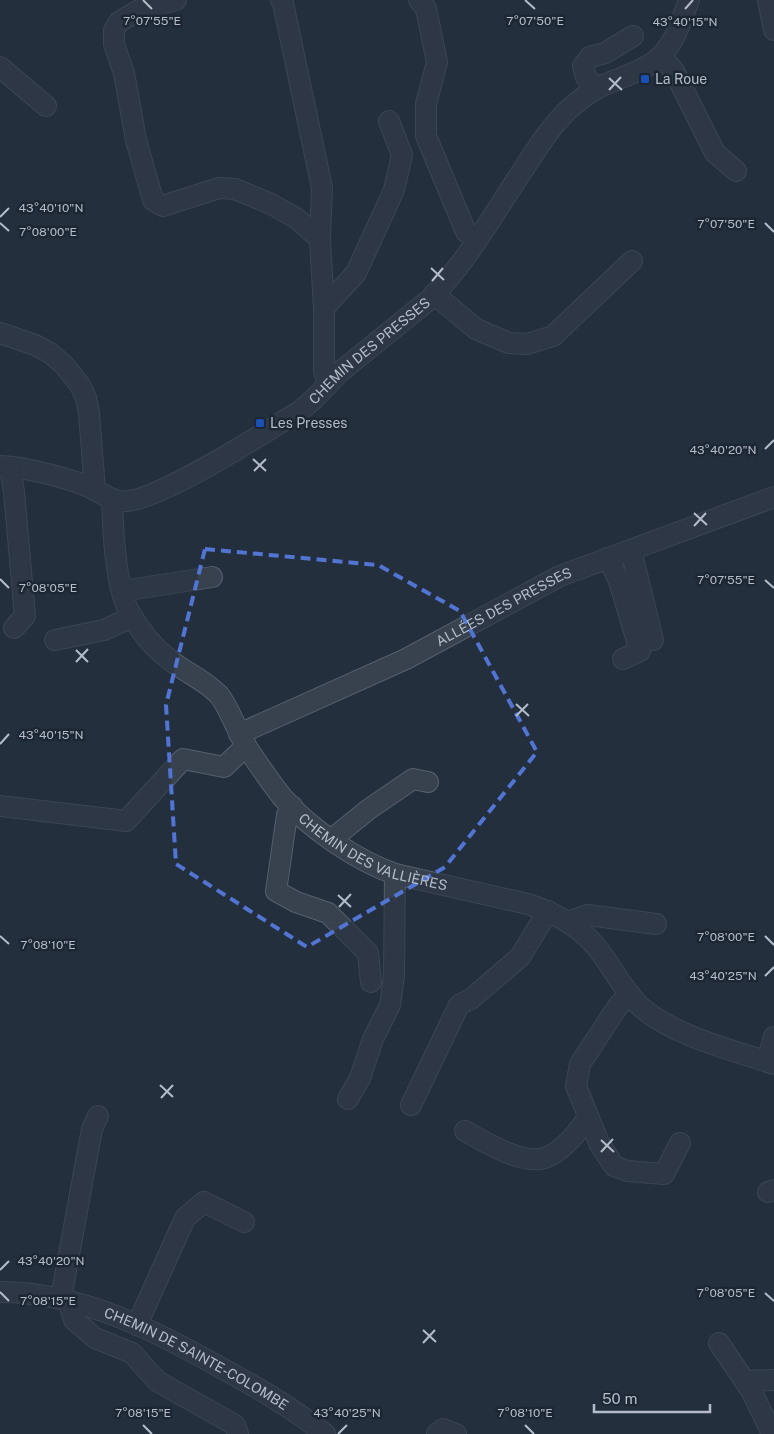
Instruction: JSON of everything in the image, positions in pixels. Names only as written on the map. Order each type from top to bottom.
[{"type":"street","points":[[176,0],[139,10],[119,22],[114,30],[114,44],[124,73],[136,140],[153,200],[164,206],[219,188],[235,189],[271,204],[296,218],[320,239]]},
{"type":"street","points":[[281,0],[322,188],[320,239],[324,308],[324,371],[328,384]]},
{"type":"street","points":[[419,0],[426,9],[437,62],[426,104],[426,136],[466,232],[477,239]]},
{"type":"street","name":"CHEMIN DES PRESSES","points":[[5,466],[67,479],[122,502],[134,501],[164,490],[300,411],[340,372],[434,294],[451,276],[552,128],[580,99],[596,89],[640,70],[661,56],[680,26],[689,0]]},
{"type":"street","points":[[768,0],[774,30]]},
{"type":"street","points":[[596,89],[586,77],[583,66],[590,57],[605,53],[633,36]]},
{"type":"street","points":[[661,56],[674,71],[715,153],[736,171]]},
{"type":"street","points":[[0,67],[46,106]]},
{"type":"street","points":[[324,308],[356,274],[394,190],[402,155],[389,121]]},
{"type":"street","points":[[434,294],[476,329],[509,343],[527,344],[552,336],[632,261]]},
{"type":"street","name":"CHEMIN DES VALLIÈRES","points":[[0,333],[35,345],[50,353],[64,365],[80,385],[86,398],[115,543],[122,591],[132,617],[152,644],[170,661],[198,678],[220,696],[243,740],[264,772],[284,799],[308,822],[364,861],[395,874],[528,904],[548,911],[583,933],[597,948],[629,994],[642,1007],[662,1022],[718,1046],[771,1063]]},
{"type":"street","points":[[5,466],[14,492],[25,616],[14,628]]},
{"type":"street","name":"ALLÉES DES PRESSES","points":[[0,806],[126,820],[183,759],[224,767],[243,740],[406,659],[560,576],[774,497]]},
{"type":"street","points":[[631,550],[653,640]]},
{"type":"street","points":[[608,558],[619,581],[640,651],[623,659]]},
{"type":"street","points":[[122,591],[212,577]]},
{"type":"street","points":[[55,640],[104,630],[132,617]]},
{"type":"street","points":[[332,839],[369,809],[413,779],[428,782]]},
{"type":"street","points":[[292,806],[288,816],[276,892],[296,902],[328,913],[368,953],[371,982]]},
{"type":"street","points":[[348,1099],[360,1078],[373,1039],[390,1005],[394,976],[395,874]]},
{"type":"street","points":[[411,1105],[459,1006],[520,957],[548,911]]},
{"type":"street","points":[[568,922],[588,915],[656,924]]},
{"type":"street","points":[[629,994],[618,1006],[580,1064],[576,1086],[599,1143],[614,1166],[627,1171],[664,1174],[680,1143]]},
{"type":"street","points":[[771,1063],[774,1036]]},
{"type":"street","points":[[98,1116],[92,1129],[64,1299],[74,1320],[95,1338],[132,1353],[157,1381],[235,1425],[238,1434]]},
{"type":"street","points":[[465,1131],[494,1147],[528,1159],[541,1159],[552,1154],[570,1141],[588,1117]]},
{"type":"street","points":[[137,1324],[185,1218],[204,1202],[244,1222]]},
{"type":"street","name":"CHEMIN DE SAINTE-COLOMBE","points":[[0,1292],[64,1299],[137,1324],[171,1339],[273,1397],[325,1434]]},
{"type":"street","points":[[718,1344],[752,1392],[772,1434]]},
{"type":"street","points":[[745,1381],[774,1380]]},
{"type":"street","points":[[438,1434],[443,1429],[456,1434]]},
{"type":"highlighted area","points":[[205,549],[378,565],[460,611],[537,752],[445,867],[307,947],[176,864],[166,705]]},
{"type":"place","name":"La Roue","points":[[645,79]]},
{"type":"place","name":"Les Presses","points":[[260,423]]}]
